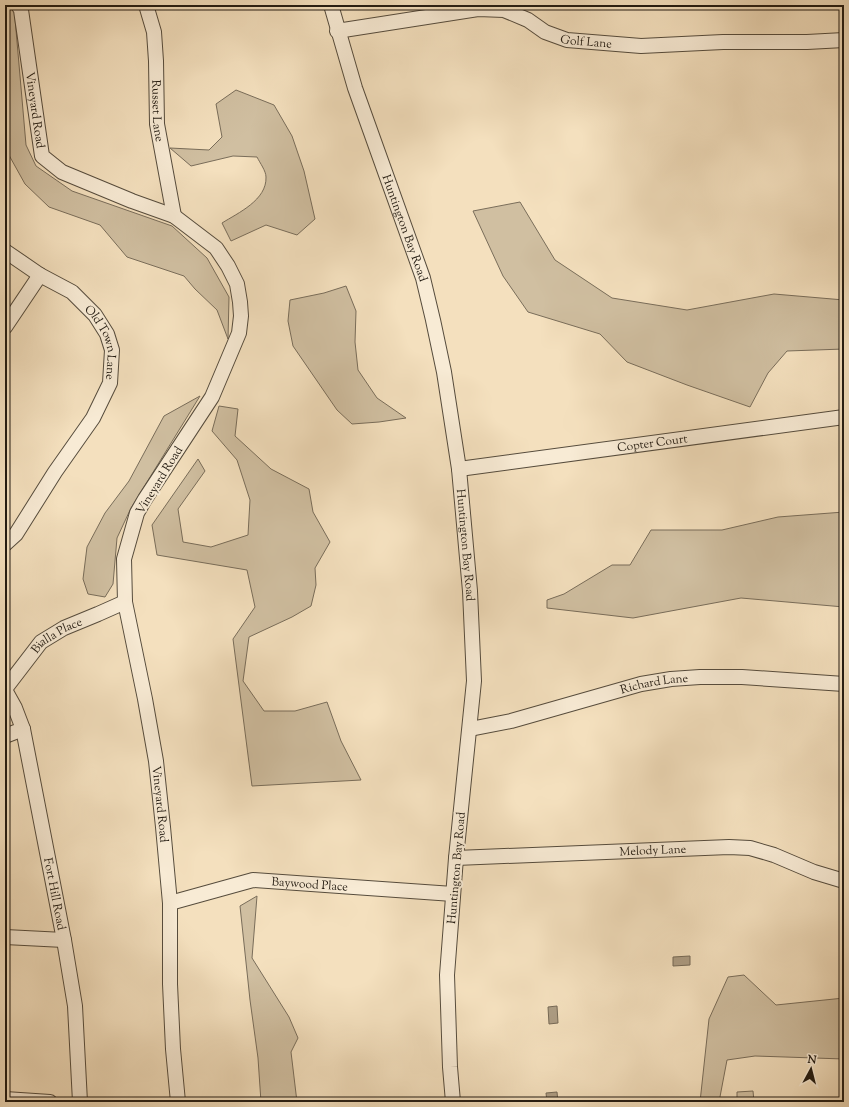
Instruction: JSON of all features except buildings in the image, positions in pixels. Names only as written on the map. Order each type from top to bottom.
[{"type":"street","name":"Vineyard Road","points":[[18,5],[21,10],[42,156],[62,172],[132,201],[174,216],[216,248],[228,266],[237,284],[240,302],[241,316],[239,333],[212,397],[145,499],[138,513],[124,558],[125,602],[156,761],[170,902],[170,984],[173,1049],[178,1102]]},
{"type":"street","name":"Russet Lane","points":[[146,5],[154,32],[157,124],[174,216]]},
{"type":"street","name":"Huntington Bay Road","points":[[331,5],[355,88],[423,278],[444,372],[460,469],[470,591],[474,680],[456,858],[447,975],[450,1067],[453,1102]]},
{"type":"street","name":"Golf Lane","points":[[338,31],[478,9],[504,10],[528,20],[545,32],[567,40],[641,46],[723,42],[807,42],[844,40]]},
{"type":"street","name":"Old Town Lane","points":[[5,251],[40,274],[72,292],[95,315],[107,334],[112,350],[110,383],[93,418],[55,472],[16,534],[5,544]]},
{"type":"street","points":[[5,327],[40,274]]},
{"type":"street","name":"Copter Court","points":[[460,469],[844,417]]},
{"type":"street","name":"Bialla Place","points":[[5,690],[41,642],[64,628],[125,602]]},
{"type":"street","name":"Richard Lane","points":[[470,729],[511,721],[641,684],[671,679],[742,677],[844,684]]},
{"type":"street","name":"Fort Hill Road","points":[[5,690],[15,708],[23,729],[64,940],[75,1006],[80,1102]]},
{"type":"street","points":[[5,736],[23,729]]},
{"type":"street","name":"Melody Lane","points":[[456,858],[729,847],[750,848],[814,872],[844,881]]},
{"type":"street","name":"Baywood Place","points":[[170,902],[253,880],[453,894]]},
{"type":"street","points":[[5,937],[64,940]]},
{"type":"street","points":[[5,1099],[50,1102]]},
{"type":"shaded area","points":[[5,5],[13,5],[14,7],[26,145],[36,166],[72,191],[172,226],[207,258],[229,297],[228,339],[217,310],[184,276],[127,257],[100,225],[49,207],[25,184],[5,148]]},
{"type":"shaded area","points":[[236,90],[274,105],[292,136],[304,171],[315,219],[297,235],[266,225],[231,241],[222,223],[257,199],[265,185],[266,175],[257,157],[233,156],[191,166],[170,148],[209,150],[222,137],[216,104]]},
{"type":"shaded area","points":[[520,202],[555,260],[612,298],[687,310],[774,294],[844,300],[844,349],[787,351],[768,373],[750,407],[627,362],[600,334],[528,312],[503,276],[473,211]]},
{"type":"shaded area","points":[[346,286],[356,311],[355,342],[358,370],[377,398],[406,418],[352,424],[337,410],[293,346],[288,321],[290,300],[324,293]]},
{"type":"shaded area","points":[[200,396],[131,508],[117,538],[113,584],[105,597],[88,594],[83,579],[87,547],[105,513],[129,481],[164,416]]},
{"type":"shaded area","points":[[219,406],[238,409],[235,436],[271,469],[309,489],[313,512],[330,542],[315,568],[316,585],[311,606],[292,617],[249,637],[243,681],[264,711],[295,711],[327,702],[341,741],[361,780],[252,786],[233,639],[255,607],[247,570],[157,555],[152,525],[198,459],[205,471],[178,509],[183,542],[211,547],[248,535],[250,500],[237,460],[212,431]]},
{"type":"shaded area","points":[[844,512],[844,607],[741,598],[633,618],[547,608],[547,600],[564,594],[612,565],[630,565],[651,530],[722,530],[778,517]]},
{"type":"shaded area","points":[[257,896],[252,958],[289,1017],[298,1038],[291,1052],[297,1102],[261,1102],[258,1058],[240,906]]},
{"type":"shaded area","points":[[690,956],[690,965],[673,966],[673,957]]},
{"type":"shaded area","points":[[744,975],[776,1005],[844,998],[844,1059],[755,1056],[727,1060],[719,1102],[700,1102],[709,1019],[728,977]]},
{"type":"shaded area","points":[[557,1006],[558,1023],[549,1024],[548,1007]]},
{"type":"shaded area","points":[[753,1091],[754,1102],[737,1102],[737,1092]]},
{"type":"shaded area","points":[[557,1092],[558,1102],[547,1102],[546,1093]]}]
